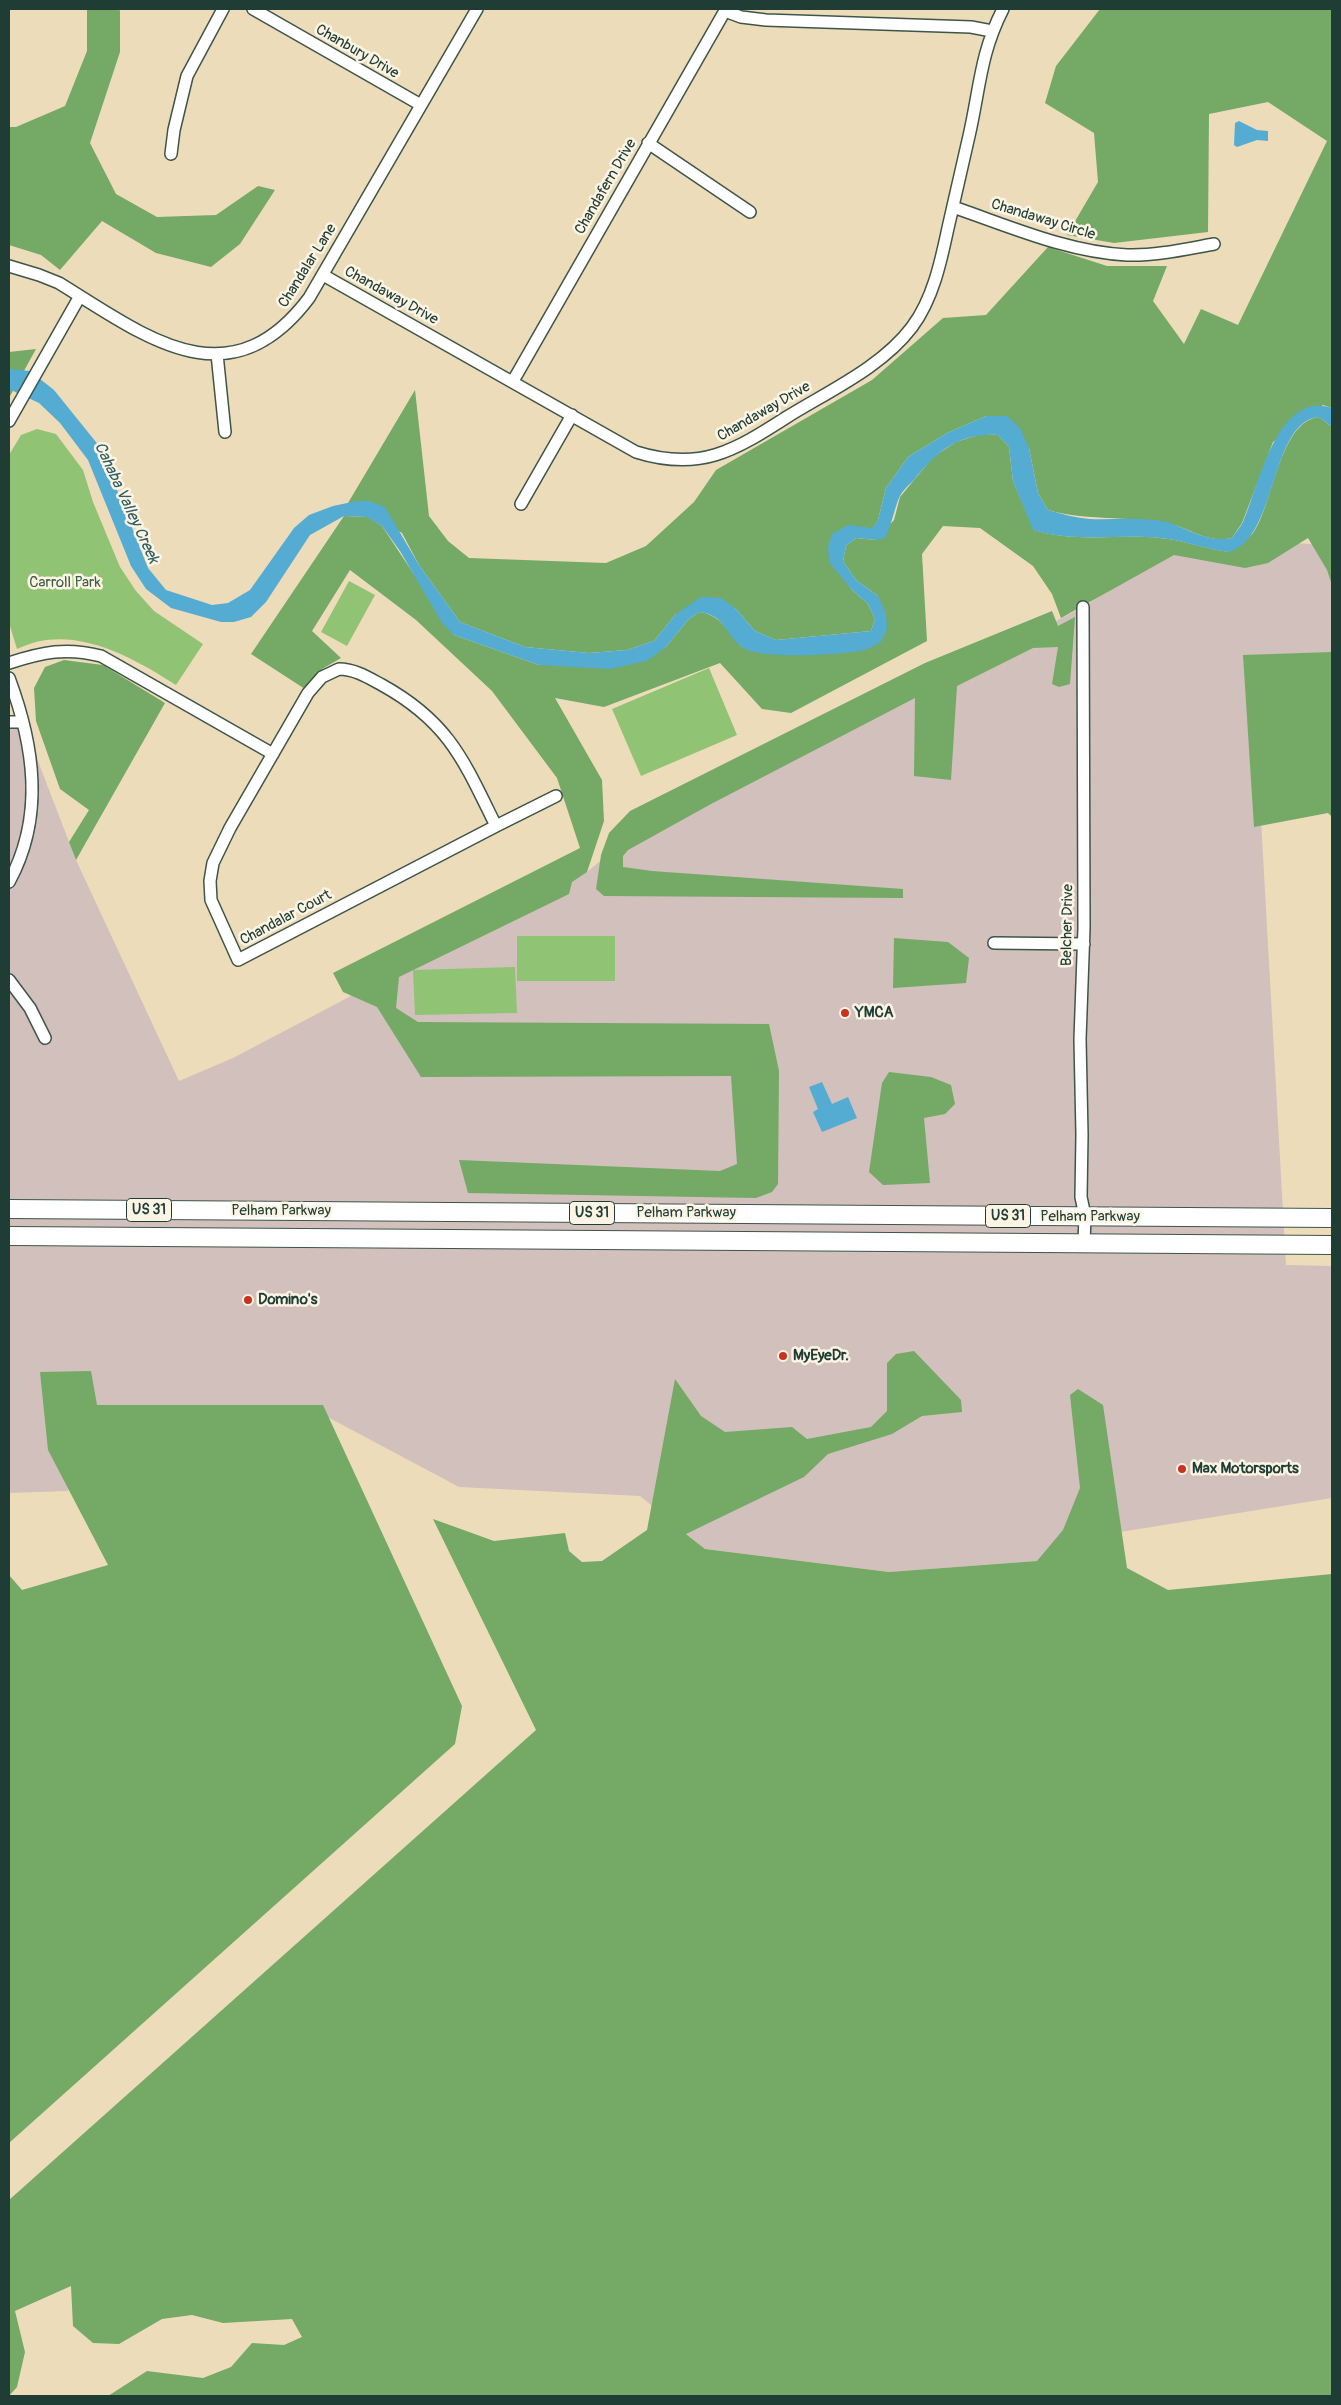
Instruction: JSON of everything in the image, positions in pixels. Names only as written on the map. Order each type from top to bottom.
[{"type":"main road","name":"Pelham Parkway","points":[[9,1209],[1332,1218]]},
{"type":"main road","points":[[143,1210],[144,1237]]},
{"type":"main road","points":[[290,1211],[290,1238]]},
{"type":"main road","points":[[448,1213],[449,1239]]},
{"type":"main road","points":[[792,1214],[800,1242]]},
{"type":"main road","points":[[1023,1243],[1025,1216]]},
{"type":"main road","points":[[1249,1245],[1250,1217]]},
{"type":"main road","points":[[1171,1244],[1172,1218]]},
{"type":"main road","name":"Pelham Parkway","points":[[9,1236],[1332,1245]]},
{"type":"street","points":[[171,154],[174,130],[188,76],[223,9]]},
{"type":"street","name":"Chanbury Drive","points":[[253,9],[421,105]]},
{"type":"street","name":"Chandalar Lane","points":[[9,266],[39,274],[172,348],[201,354],[217,354],[242,350],[277,333],[293,319],[322,275],[477,9]]},
{"type":"street","name":"Chandaway Drive","points":[[322,275],[636,452],[664,459],[687,461],[706,458],[737,448],[871,364],[896,344],[912,327],[924,308],[940,264],[984,54],[992,31],[1003,9]]},
{"type":"street","points":[[726,10],[741,17],[766,20],[971,27],[992,31]]},
{"type":"street","name":"Chandafern Drive","points":[[513,381],[726,10]]},
{"type":"street","points":[[648,144],[750,212]]},
{"type":"street","name":"Chandaway Circle","points":[[953,207],[1051,240],[1097,252],[1137,255],[1214,244]]},
{"type":"street","points":[[11,417],[80,296]]},
{"type":"street","points":[[217,354],[225,432]]},
{"type":"street","points":[[521,504],[572,415]]},
{"type":"street","name":"Belcher Drive","points":[[1083,607],[1084,944],[1080,1039],[1081,1197],[1085,1216],[1084,1244]]},
{"type":"street","points":[[9,662],[51,651],[75,651],[101,656],[273,754]]},
{"type":"street","name":"Chandalar Court","points":[[496,826],[463,761],[438,726],[406,698],[354,671],[340,669],[327,674],[315,684],[230,828],[211,872],[211,900],[238,960],[556,796]]},
{"type":"street","points":[[9,678],[23,722],[33,772],[32,806],[22,854],[9,882]]},
{"type":"street","points":[[9,722],[23,722]]},
{"type":"street","points":[[994,943],[1084,944]]},
{"type":"street","points":[[9,980],[30,1008],[45,1038]]},
{"type":"shaded area","points":[[1192,538],[1332,545],[1332,660],[1252,660],[1286,1265],[1332,1266],[1332,1498],[1089,1537],[1037,1561],[889,1572],[705,1549],[640,1496],[459,1487],[322,1414],[81,1417],[68,1491],[9,1493],[9,722],[23,722],[76,860],[179,1081],[233,1058],[587,872],[616,848],[1083,607]]},
{"type":"green space","points":[[87,9],[119,9],[120,11],[120,52],[90,143],[116,194],[157,217],[216,215],[258,186],[275,190],[240,244],[211,267],[156,253],[102,221],[60,270],[41,255],[9,245],[9,127],[16,127],[65,106],[87,51]]},
{"type":"green space","points":[[1100,9],[1332,9],[1332,408],[1323,405],[1273,442],[1242,523],[1232,538],[1214,539],[1166,523],[1077,516],[1048,510],[1038,493],[1029,448],[986,416],[947,433],[908,457],[886,488],[878,520],[872,529],[861,527],[832,534],[851,589],[868,604],[875,619],[871,631],[776,640],[755,631],[735,608],[676,614],[654,641],[627,650],[589,653],[525,647],[460,622],[419,565],[402,533],[348,503],[415,390],[429,516],[448,541],[469,558],[606,563],[646,546],[694,502],[716,470],[872,380],[943,318],[986,315],[1048,247],[1107,266],[1167,266],[1153,301],[1184,344],[1201,309],[1238,325],[1327,141],[1268,102],[1209,114],[1208,232],[1114,243],[1067,235],[1098,182],[1094,133],[1045,103],[1056,66]]},
{"type":"green space","points":[[36,349],[9,398],[9,352]]},
{"type":"green space","points":[[1319,417],[1332,427],[1332,585],[1327,570],[1308,538],[1268,563],[1245,568],[1174,555],[1061,618],[1052,594],[1033,566],[980,528],[943,526],[922,554],[927,641],[791,713],[762,709],[720,663],[604,707],[555,698],[602,780],[604,821],[587,872],[572,882],[569,894],[399,977],[396,1008],[418,1022],[769,1024],[779,1071],[778,1184],[772,1192],[756,1198],[468,1193],[459,1160],[720,1171],[737,1164],[731,1076],[421,1077],[377,1007],[343,992],[333,973],[580,848],[557,778],[492,691],[416,620],[350,570],[312,631],[341,658],[322,669],[305,689],[251,654],[344,516],[368,517],[382,526],[454,635],[539,665],[665,648],[688,620],[699,612],[706,613],[718,620],[742,647],[881,642],[878,596],[856,580],[843,561],[846,546],[856,538],[876,540],[894,520],[900,497],[933,457],[956,442],[981,434],[998,435],[1009,447],[1013,481],[1034,530],[1065,536],[1160,538],[1228,552],[1245,541],[1253,533],[1266,504],[1278,466],[1295,433],[1306,422]]},
{"type":"green space","name":"Carroll Park","points":[[37,429],[56,434],[83,470],[93,502],[120,567],[136,591],[154,611],[203,644],[176,685],[140,663],[100,646],[79,641],[58,639],[37,642],[17,649],[9,623],[9,455],[21,435]]},
{"type":"green space","points":[[349,581],[375,595],[347,646],[321,632]]},
{"type":"green space","points":[[1052,611],[1058,626],[1075,617],[1070,684],[1059,687],[1052,684],[1058,647],[1033,648],[957,686],[951,780],[914,776],[915,698],[711,804],[628,850],[623,856],[623,867],[652,871],[903,889],[903,898],[604,896],[596,889],[601,855],[609,833],[630,811],[925,663]]},
{"type":"green space","points":[[1332,652],[1332,817],[1328,813],[1254,827],[1243,655]]},
{"type":"green space","points":[[64,660],[103,665],[165,703],[76,860],[69,842],[89,810],[60,789],[36,721],[34,688],[45,667]]},
{"type":"green space","points":[[709,668],[737,735],[641,776],[612,709]]},
{"type":"green space","points":[[517,936],[615,936],[615,981],[517,981]]},
{"type":"green space","points":[[894,938],[948,942],[969,958],[966,983],[893,988]]},
{"type":"green space","points":[[515,967],[517,1013],[415,1015],[413,970]]},
{"type":"green space","points":[[889,1072],[931,1077],[951,1085],[955,1104],[945,1114],[924,1118],[930,1183],[883,1185],[869,1172],[882,1083]]},
{"type":"green space","points":[[914,1351],[961,1400],[962,1412],[922,1416],[892,1434],[828,1454],[804,1477],[686,1534],[705,1549],[889,1572],[1037,1561],[1063,1530],[1080,1488],[1070,1395],[1078,1389],[1103,1405],[1127,1568],[1168,1590],[1332,1574],[1332,2396],[108,2396],[147,2371],[203,2378],[231,2367],[252,2343],[284,2345],[302,2337],[292,2319],[223,2323],[192,2315],[162,2319],[119,2344],[93,2343],[73,2326],[71,2286],[15,2311],[25,2352],[17,2387],[9,2396],[9,2200],[536,1730],[433,1519],[494,1541],[565,1533],[569,1551],[582,1562],[602,1561],[647,1530],[675,1379],[701,1416],[725,1432],[792,1427],[807,1439],[871,1427],[887,1411],[887,1363],[896,1354]]},
{"type":"green space","points":[[91,1371],[97,1405],[323,1405],[462,1706],[455,1744],[9,2143],[9,1575],[22,1590],[108,1565],[48,1450],[40,1372]]},
{"type":"water","points":[[1239,121],[1257,130],[1268,131],[1268,141],[1257,140],[1237,147],[1234,145],[1235,123]]},
{"type":"water","points":[[9,369],[30,371],[54,390],[100,447],[148,568],[166,590],[212,605],[228,603],[250,590],[294,528],[309,515],[333,506],[357,501],[369,501],[385,507],[419,565],[460,622],[525,647],[589,653],[627,650],[654,641],[676,614],[701,597],[721,598],[735,608],[755,631],[776,640],[871,631],[875,619],[868,604],[851,589],[829,562],[828,547],[832,534],[848,525],[872,528],[878,520],[886,488],[908,457],[947,433],[986,416],[1007,416],[1020,428],[1029,448],[1038,493],[1048,510],[1090,519],[1160,521],[1215,539],[1232,538],[1243,522],[1272,445],[1283,427],[1297,413],[1313,406],[1332,408],[1332,427],[1319,417],[1303,423],[1291,438],[1281,459],[1266,506],[1256,527],[1244,543],[1228,552],[1160,538],[1065,536],[1033,530],[1013,481],[1009,447],[998,435],[984,435],[960,441],[940,452],[931,460],[904,491],[899,498],[885,538],[876,540],[856,538],[846,546],[843,561],[856,580],[878,596],[886,613],[887,629],[881,642],[864,650],[853,652],[801,655],[765,654],[742,647],[720,621],[708,614],[699,612],[688,620],[665,648],[646,661],[610,669],[539,665],[454,635],[442,623],[400,551],[382,526],[367,517],[344,516],[310,535],[266,602],[251,617],[234,622],[221,622],[171,608],[146,589],[131,566],[88,460],[60,423],[39,403],[9,389]]},
{"type":"water","points":[[822,1082],[832,1104],[848,1097],[857,1118],[822,1132],[813,1112],[818,1109],[809,1087]]},
{"type":"place","name":"YMCA","points":[[845,1013]]},
{"type":"place","name":"Domino's","points":[[248,1300]]},
{"type":"place","name":"MyEyeDr.","points":[[783,1356]]},
{"type":"place","name":"Max Motorsports","points":[[1182,1469]]},
{"type":"water label","name":"Cahaba Valley Creek","points":[[126,503]]}]
